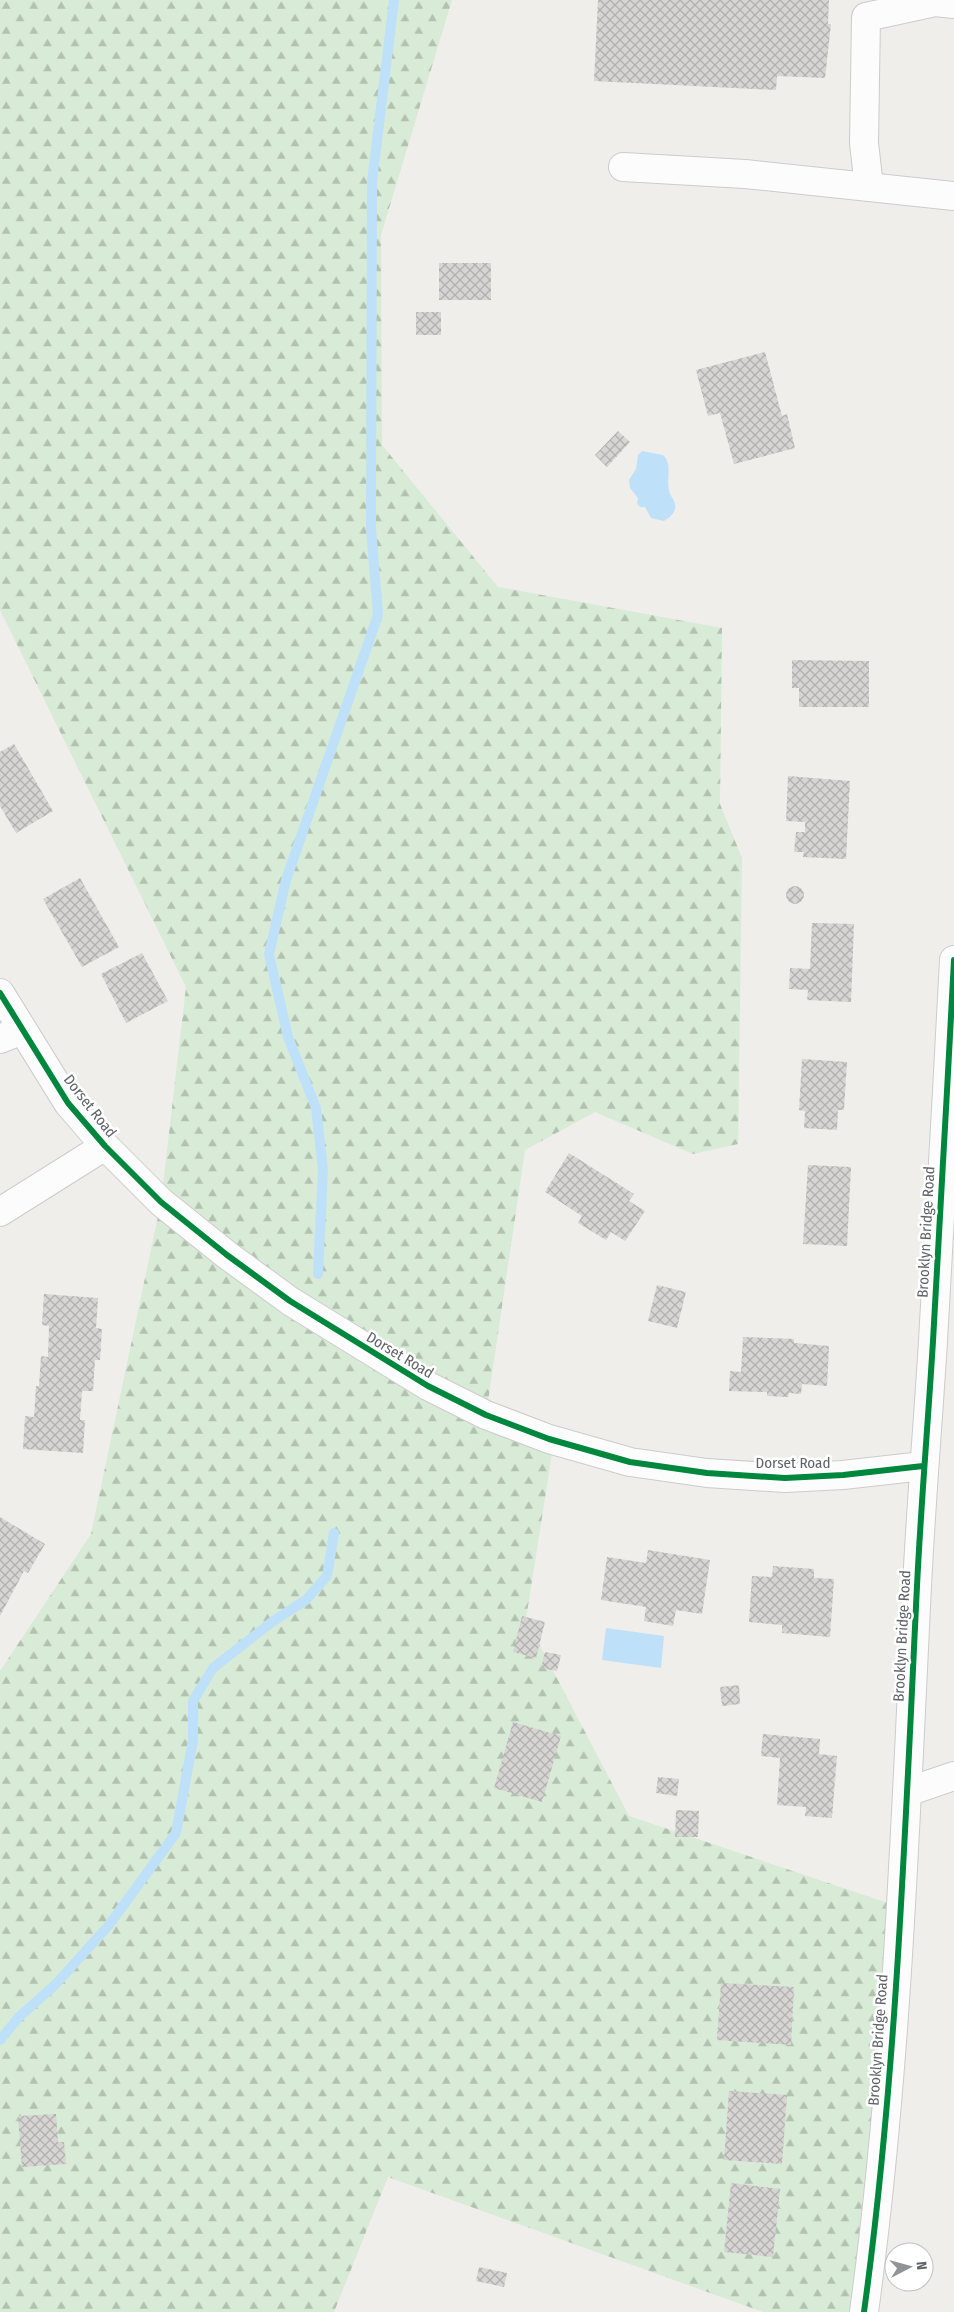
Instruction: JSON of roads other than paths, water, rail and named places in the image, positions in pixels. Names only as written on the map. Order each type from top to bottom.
[{"type":"street","points":[[869,187],[864,143],[866,18],[935,2],[954,4]]},
{"type":"street","points":[[623,167],[745,174],[954,196]]},
{"type":"street","name":"Brooklyn Bridge Road","points":[[864,2312],[874,2240],[890,2063],[907,1792],[923,1466],[933,1341],[954,960]]},
{"type":"street","name":"Dorset Road","points":[[0,993],[11,1034],[105,1146],[161,1202],[227,1255],[290,1301],[428,1386],[486,1415],[554,1441],[630,1462],[707,1472],[785,1478],[843,1476],[923,1466]]},
{"type":"street","points":[[0,1212],[105,1146]]},
{"type":"street","points":[[907,1792],[954,1776]]},
{"type":"water","points":[[642,451],[663,455],[668,463],[668,485],[675,506],[672,514],[664,521],[651,518],[645,507],[640,507],[637,503],[638,498],[630,488],[629,480],[636,469],[638,455]]},
{"type":"water","points":[[606,1628],[664,1636],[661,1668],[602,1660]]},
{"type":"waterway","points":[[318,1274],[323,1170],[316,1108],[288,1037],[269,954],[286,880],[378,615],[371,528],[372,182],[394,0]]},
{"type":"waterway","points":[[0,2040],[19,2017],[56,1984],[109,1925],[176,1833],[193,1740],[193,1701],[213,1668],[272,1622],[306,1600],[327,1576],[334,1533]]}]
